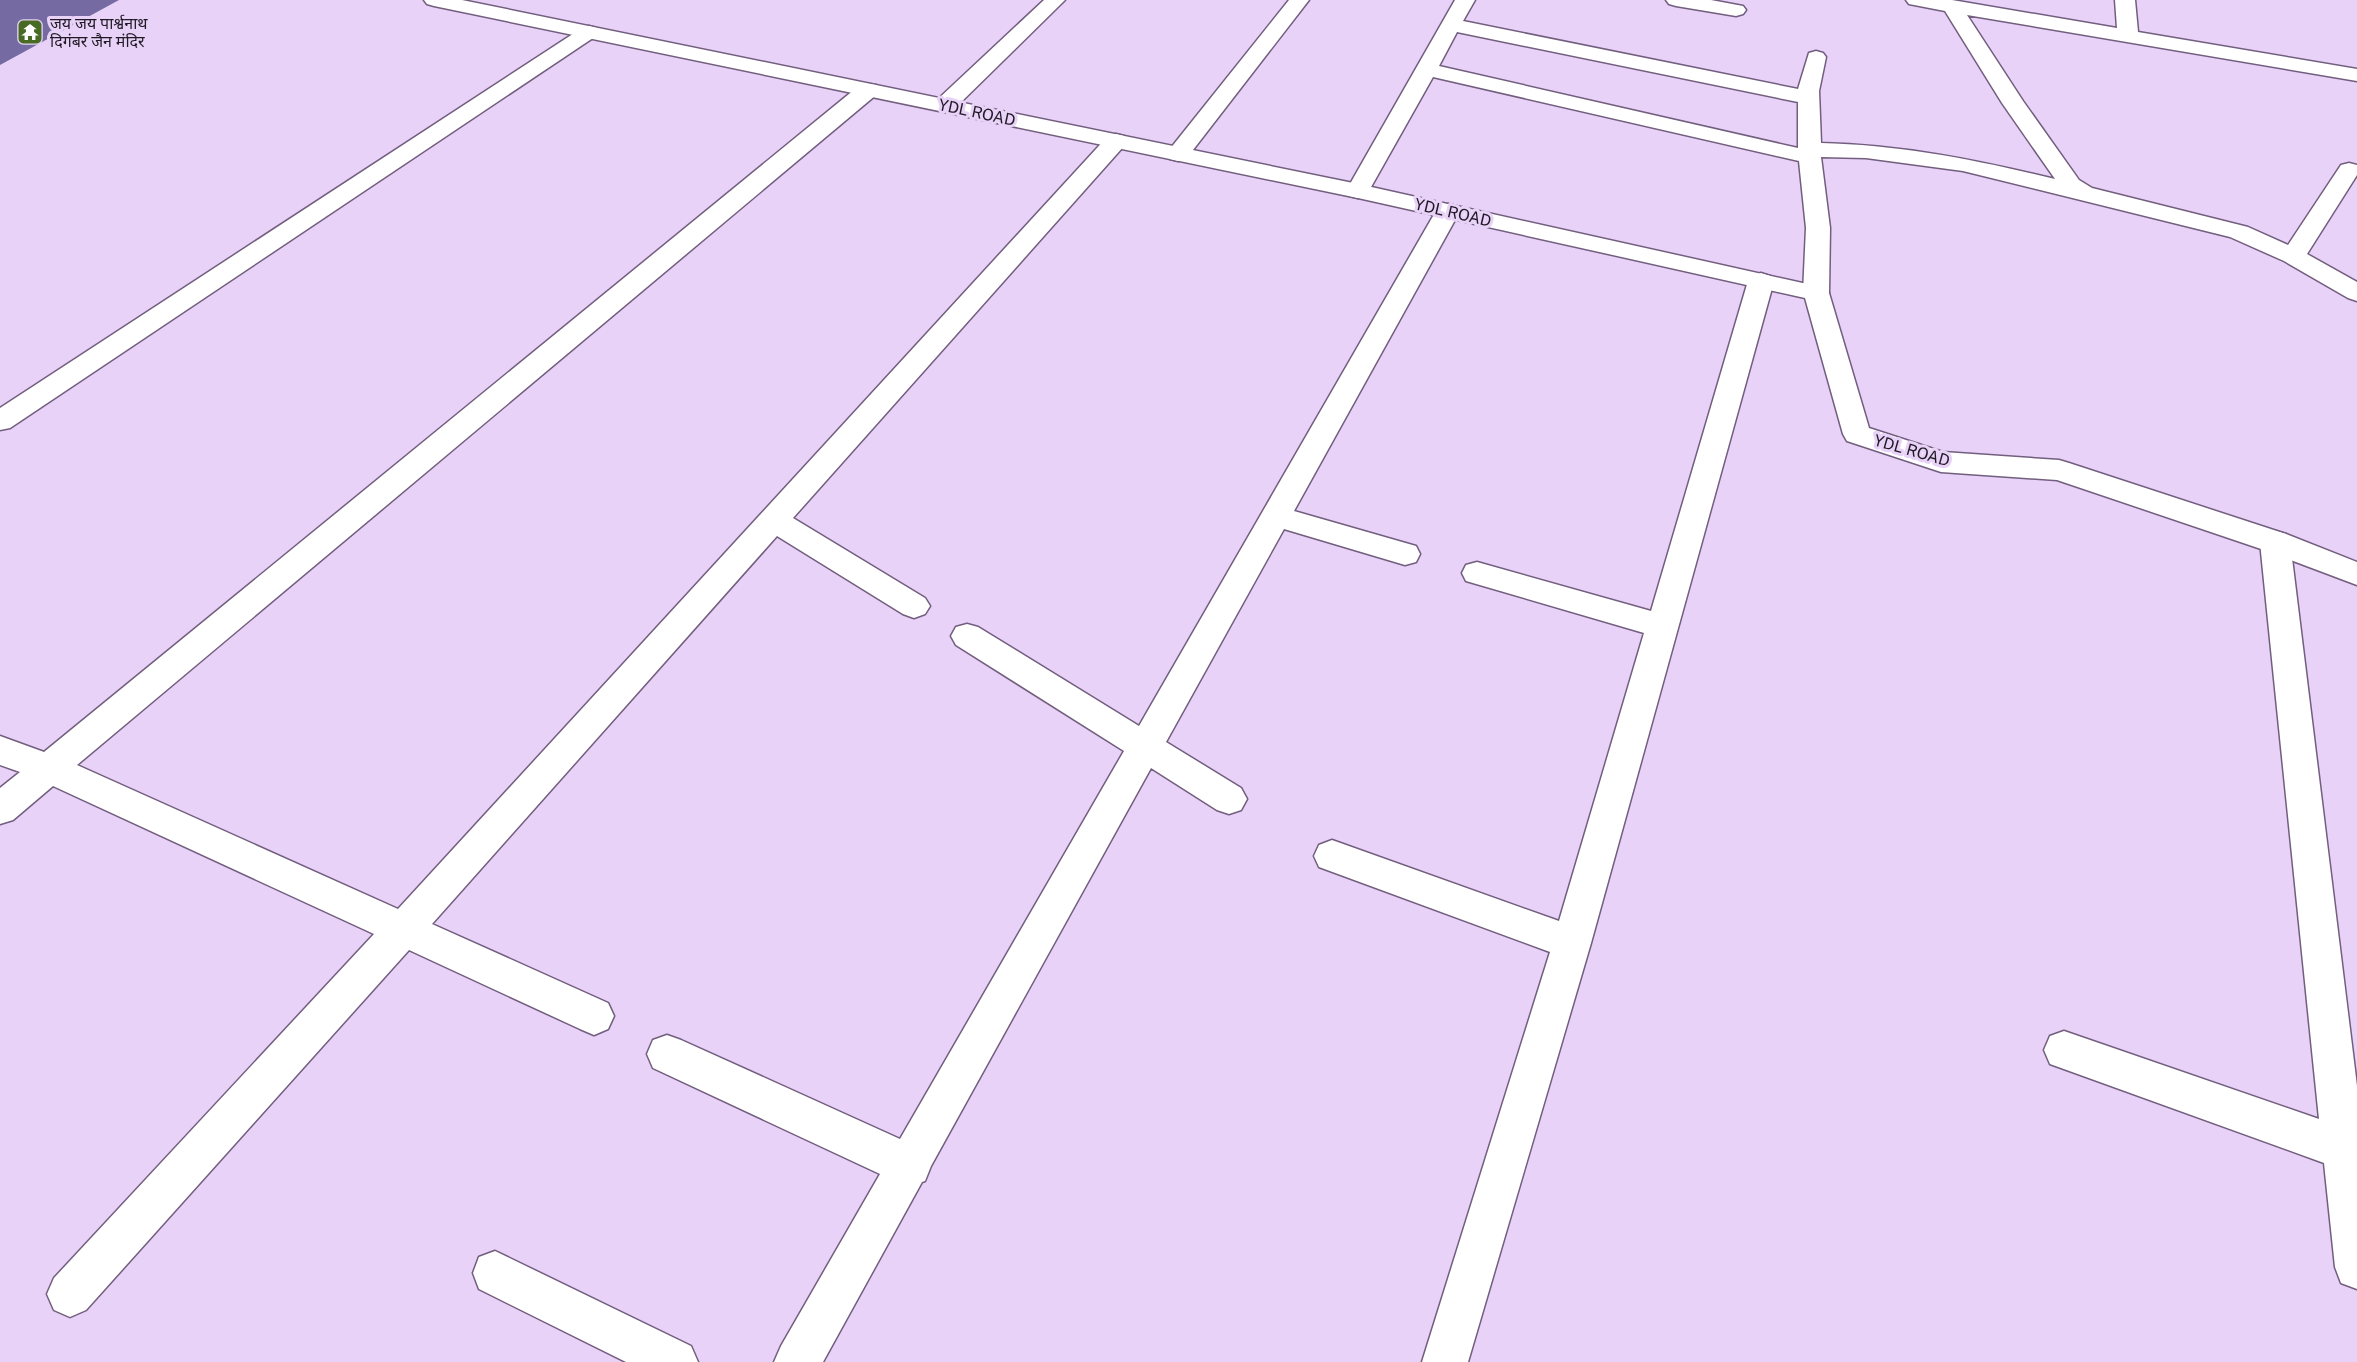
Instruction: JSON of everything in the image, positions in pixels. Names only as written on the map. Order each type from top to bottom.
[{"type":"street","name":"YDL ROAD","points":[[434,0],[1358,191],[1816,293],[1857,434],[1941,462],[2059,470],[2275,542],[2357,574]]},
{"type":"street","points":[[945,105],[1055,0]]},
{"type":"street","points":[[1178,154],[1299,0]]},
{"type":"street","points":[[1358,191],[1465,0]]},
{"type":"street","points":[[1676,0],[1736,10]]},
{"type":"street","points":[[1916,0],[2357,75]]},
{"type":"street","points":[[2125,0],[2128,36]]},
{"type":"street","points":[[1952,6],[2013,103],[2071,185],[2084,193]]},
{"type":"street","points":[[1451,25],[1809,98]]},
{"type":"street","points":[[0,421],[589,32]]},
{"type":"street","points":[[1816,57],[1809,98],[1809,153],[1818,228],[1816,293]]},
{"type":"street","points":[[1426,69],[1809,153],[1866,151],[1963,164],[2084,193],[2239,232],[2293,256],[2357,293]]},
{"type":"street","points":[[0,809],[868,90]]},
{"type":"street","points":[[70,1294],[404,929],[1116,141]]},
{"type":"street","points":[[2293,256],[2349,170]]},
{"type":"street","points":[[797,1362],[910,1166],[1448,211]]},
{"type":"street","points":[[1445,1362],[1572,943],[1761,281]]},
{"type":"street","points":[[1276,516],[1405,554]]},
{"type":"street","points":[[774,520],[914,606]]},
{"type":"street","points":[[2275,542],[2357,1267]]},
{"type":"street","points":[[1476,573],[1662,626]]},
{"type":"street","points":[[967,636],[1229,799]]},
{"type":"street","points":[[0,750],[48,768],[594,1016]]},
{"type":"street","points":[[1332,856],[1572,943]]},
{"type":"street","points":[[2064,1050],[2344,1149]]},
{"type":"street","points":[[667,1054],[910,1166]]},
{"type":"street","points":[[495,1273],[675,1362]]},
{"type":"place","name":"जय जय पार्श्वनाथ दिगंबर जैन मंदिर","points":[[30,32]]}]
